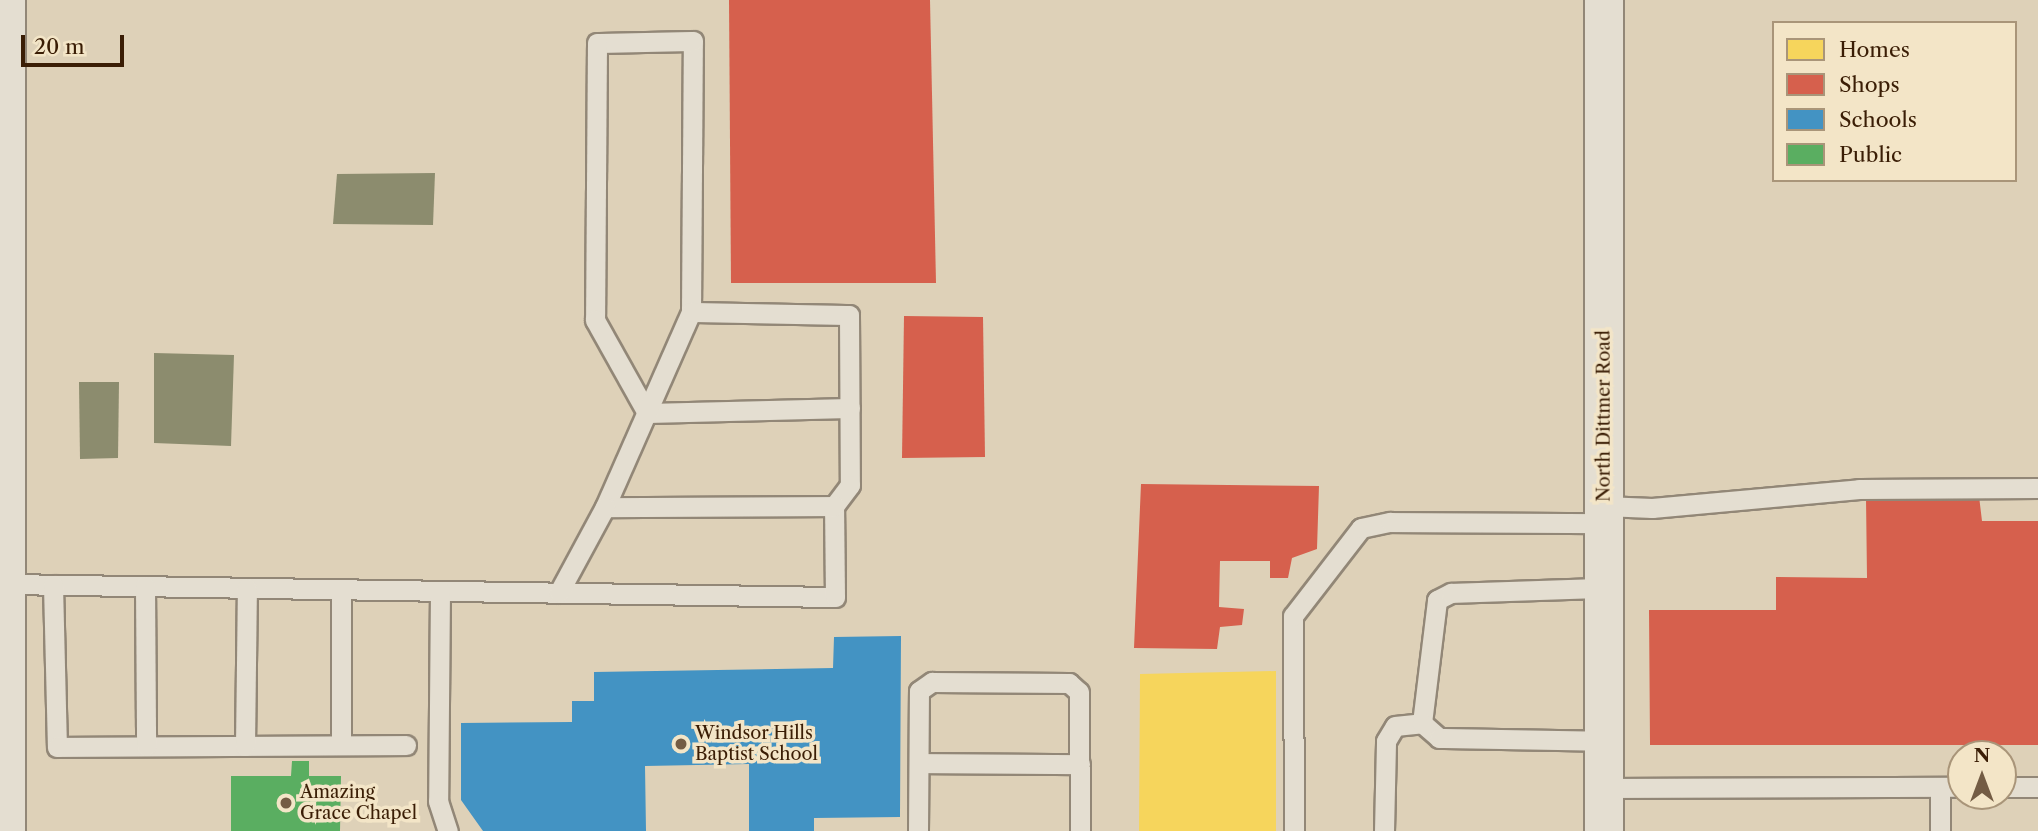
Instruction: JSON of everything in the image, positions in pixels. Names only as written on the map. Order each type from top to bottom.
[{"type":"street","points":[[6,0],[3,286],[6,584],[3,783],[6,831]]},
{"type":"street","name":"North Dittmer Road","points":[[1604,0],[1604,831]]},
{"type":"lane","points":[[559,592],[606,507],[647,413],[691,312],[693,41],[597,43],[595,320],[647,413]]},
{"type":"lane","points":[[6,584],[835,597],[834,506],[850,485],[849,315],[691,312]]},
{"type":"lane","points":[[647,413],[850,408]]},
{"type":"lane","points":[[1294,831],[1293,616],[1361,528],[1390,522],[1604,514],[1859,489],[2038,488]]},
{"type":"lane","points":[[606,507],[834,506]]},
{"type":"lane","points":[[53,585],[57,747],[406,745]]},
{"type":"lane","points":[[145,586],[146,746]]},
{"type":"lane","points":[[245,746],[247,588]]},
{"type":"lane","points":[[1422,723],[1437,600],[1451,593],[1604,588]]},
{"type":"lane","points":[[341,589],[341,745]]},
{"type":"lane","points":[[440,591],[438,801],[448,831]]},
{"type":"lane","points":[[918,831],[919,691],[932,682],[1069,684],[1079,692],[1080,831]]},
{"type":"lane","points":[[1384,831],[1385,741],[1395,726],[1422,723],[1439,738],[1605,741]]},
{"type":"lane","points":[[919,763],[1080,764]]},
{"type":"lane","points":[[1605,788],[1947,788]]},
{"type":"lane","points":[[1940,788],[1940,831]]},
{"type":"lane","points":[[2017,788],[2038,788]]},
{"type":"building: Homes","points":[[1276,671],[1276,831],[1139,831],[1140,674]]},
{"type":"building: Shops","points":[[729,0],[930,0],[936,283],[731,283]]},
{"type":"building: Shops","points":[[904,316],[983,317],[985,457],[902,458]]},
{"type":"building: Shops","points":[[1141,484],[1319,486],[1317,549],[1292,558],[1288,578],[1270,578],[1270,561],[1220,561],[1219,607],[1244,609],[1242,625],[1220,627],[1217,649],[1134,648]]},
{"type":"building: Shops","points":[[1979,496],[1982,521],[2038,521],[2038,745],[2017,745],[2017,740],[1947,740],[1947,745],[1650,745],[1649,610],[1776,610],[1776,577],[1867,578],[1866,498]]},
{"type":"building: Schools","name":"Windsor Hills Baptist School","points":[[901,636],[900,817],[814,818],[814,831],[749,831],[749,764],[645,766],[646,831],[483,831],[461,800],[461,723],[572,722],[572,701],[594,701],[594,672],[833,668],[834,637]]},
{"type":"building: Public","name":"Amazing Grace Chapel","points":[[292,761],[309,761],[309,776],[341,776],[340,831],[231,831],[231,776],[291,776]]},
{"type":"building: Industry","points":[[435,173],[433,225],[333,224],[337,174]]},
{"type":"building: Industry","points":[[154,353],[234,355],[231,446],[154,443]]},
{"type":"building: Industry","points":[[79,382],[119,382],[118,458],[80,459]]},
{"type":"place","name":"Windsor Hills Baptist School","points":[[681,744]]},
{"type":"place","name":"Amazing Grace Chapel","points":[[286,803]]}]
